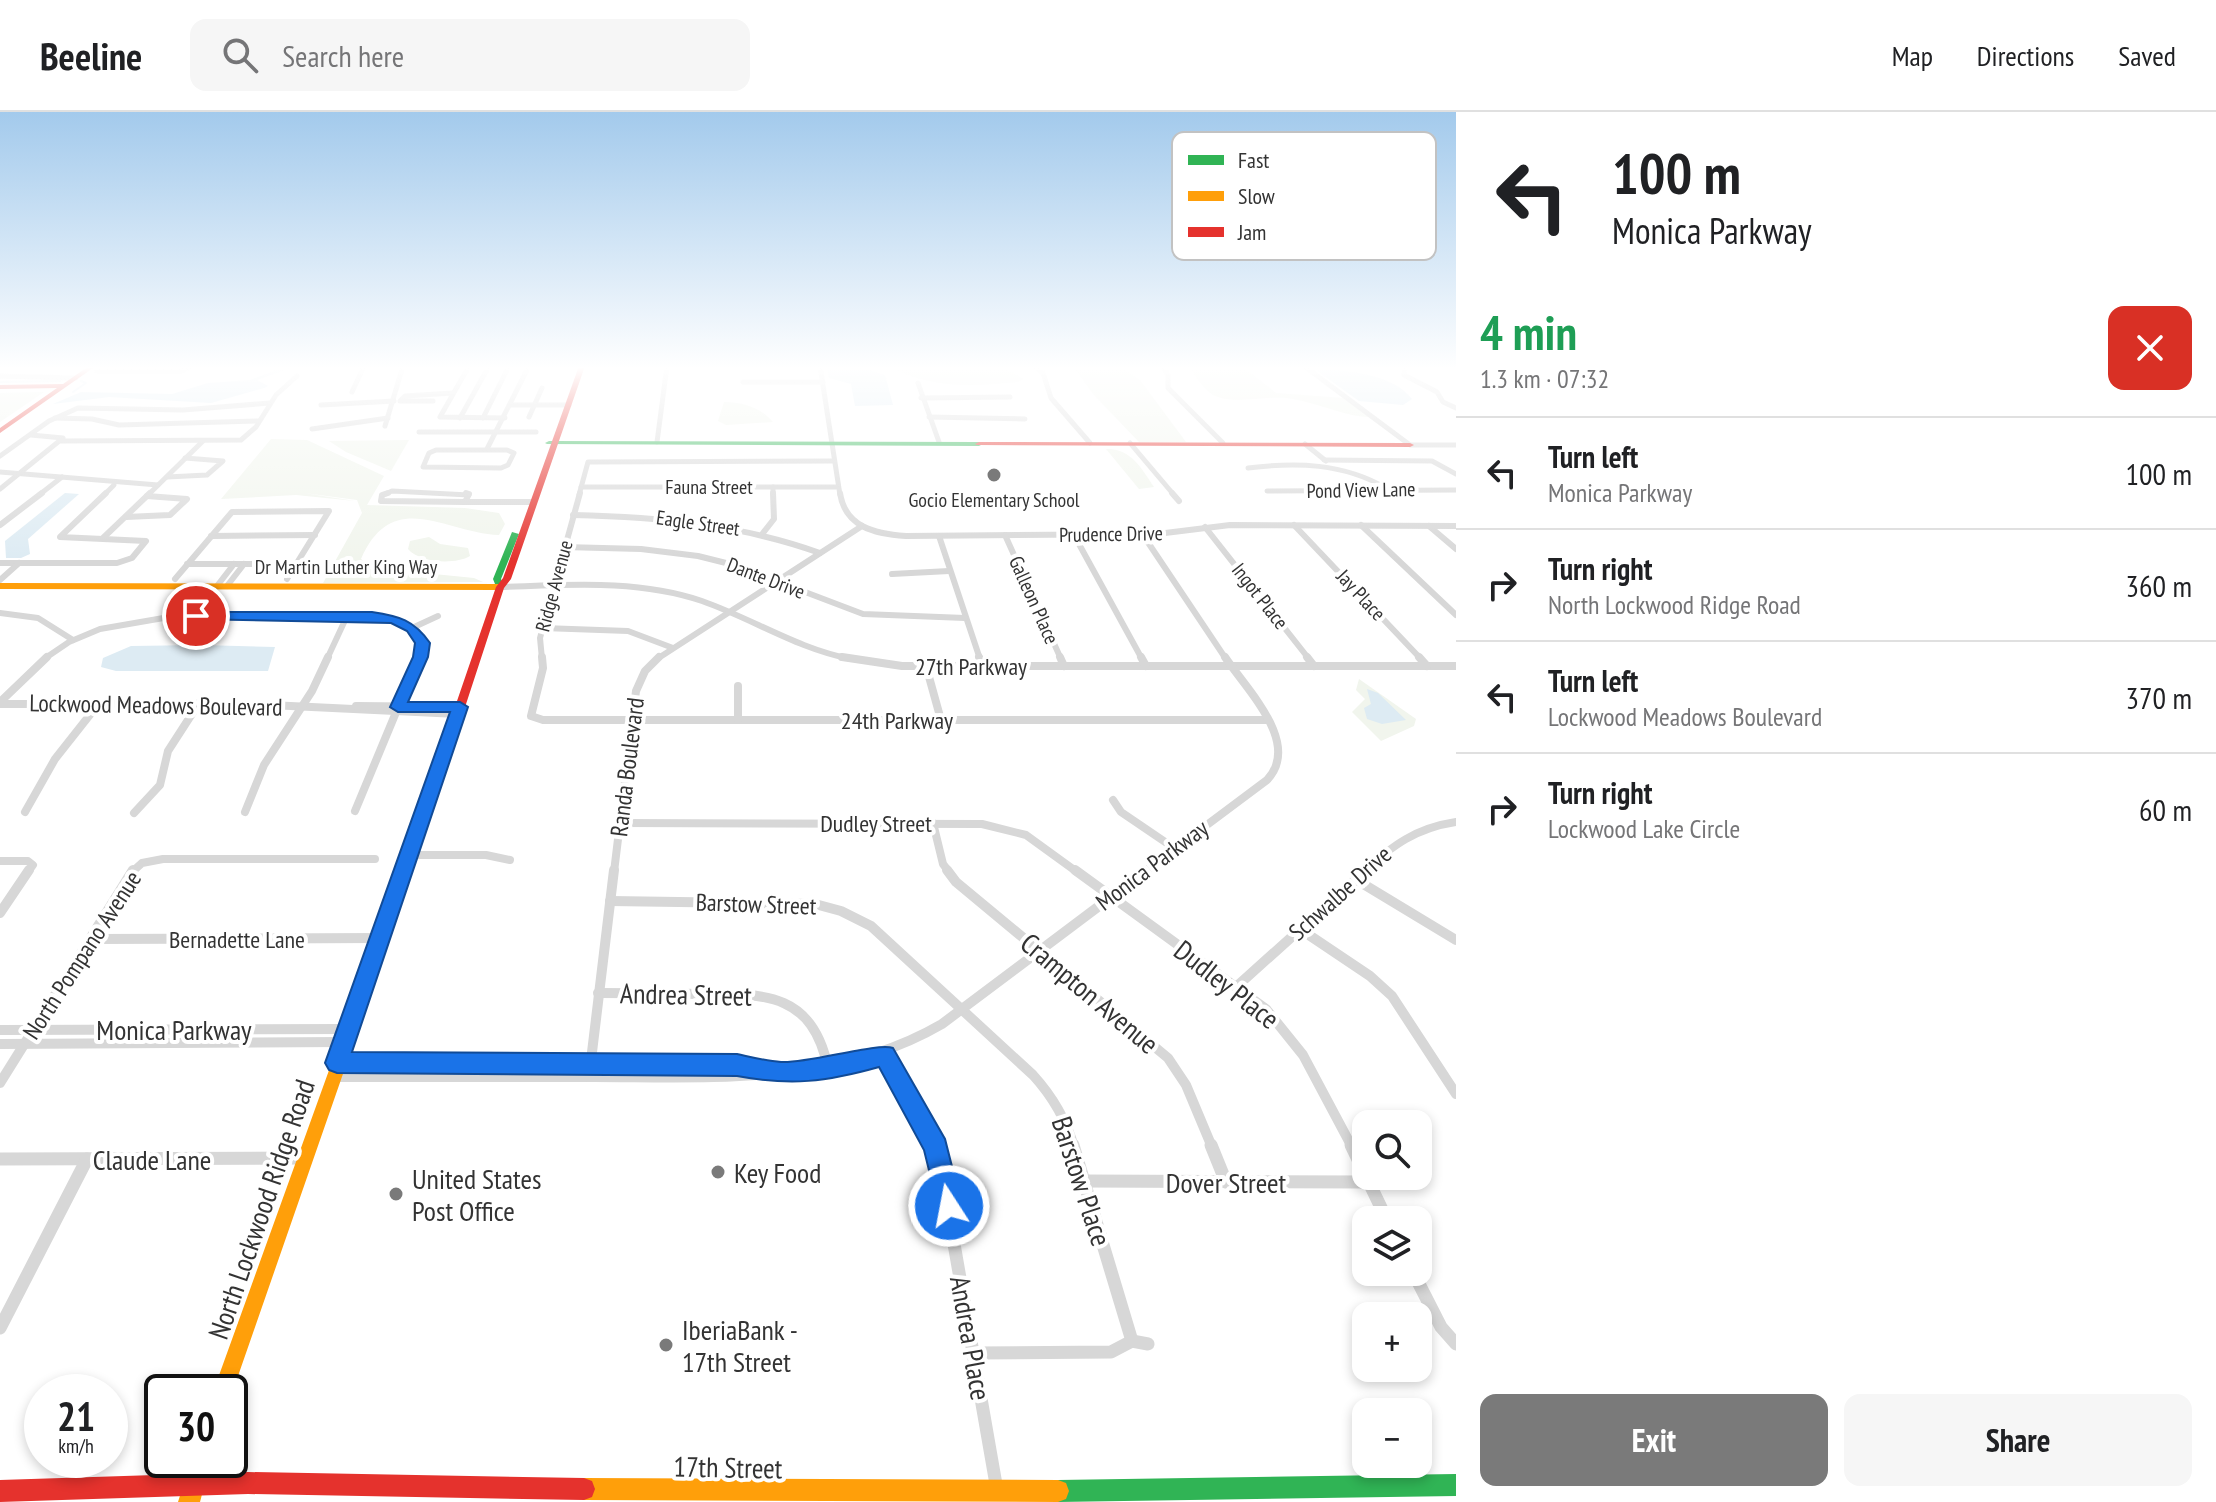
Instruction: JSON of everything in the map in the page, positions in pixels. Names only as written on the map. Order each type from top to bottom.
[{"type":"main road","name":"North Lockwood Ridge Road","points":[[229,1374],[343,1042],[383,938],[555,431]]},
{"type":"main road","points":[[551,443],[1410,445]]},
{"type":"main road","name":"Dr Martin Luther King Way","points":[[0,583],[500,587]]},
{"type":"main road","points":[[189,1502],[196,1478]]},
{"type":"main road","name":"17th Street","points":[[4,1494],[367,1483],[501,1490],[997,1491],[1188,1496],[1456,1485]]},
{"type":"street","points":[[0,456],[36,431]]},
{"type":"street","points":[[138,441],[149,431]]},
{"type":"street","points":[[0,489],[61,441],[244,439],[250,431]]},
{"type":"street","points":[[657,442],[658,431]]},
{"type":"street","points":[[829,431],[836,487],[844,512],[862,526]]},
{"type":"street","points":[[935,431],[939,442]]},
{"type":"street","points":[[1079,431],[1090,443]]},
{"type":"street","points":[[1211,431],[1223,443]]},
{"type":"street","points":[[1391,431],[1410,445],[1456,445]]},
{"type":"street","points":[[419,432],[536,432]]},
{"type":"street","points":[[487,449],[498,432]]},
{"type":"street","points":[[30,435],[58,435],[63,437],[61,441]]},
{"type":"street","points":[[102,539],[203,441]]},
{"type":"street","points":[[1130,443],[1179,501]]},
{"type":"street","points":[[1305,444],[1332,468]]},
{"type":"street","points":[[487,449],[514,453],[508,465],[501,468],[422,465],[429,453],[436,450],[487,449]]},
{"type":"street","points":[[166,477],[207,475],[223,461],[185,458]]},
{"type":"street","name":"Ridge Avenue","points":[[529,714],[542,675],[543,628],[587,463],[592,460],[833,461]]},
{"type":"street","points":[[1324,460],[1432,461],[1456,474]]},
{"type":"street","points":[[1248,468],[1332,468],[1368,477],[1388,489]]},
{"type":"street","points":[[0,472],[114,485],[158,485]]},
{"type":"street","points":[[0,525],[62,477]]},
{"type":"street","points":[[0,563],[121,562],[134,557],[146,542],[139,539],[66,539],[60,535],[114,485]]},
{"type":"street","name":"Fauna Street","points":[[581,487],[836,487]]},
{"type":"street","points":[[763,533],[775,516],[773,487]]},
{"type":"street","name":"Pond View Lane","points":[[1267,491],[1456,490]]},
{"type":"street","points":[[465,502],[469,494],[464,492],[392,491],[380,499],[385,503],[530,502]]},
{"type":"street","points":[[125,517],[170,515],[187,499],[182,496],[147,496]]},
{"type":"street","points":[[175,579],[236,511],[329,511],[287,579]]},
{"type":"street","name":"Eagle Street","points":[[573,515],[677,518],[763,533],[820,553]]},
{"type":"street","name":"Prudence Drive","points":[[862,526],[894,535],[939,536],[1143,535],[1205,527],[1294,525],[1456,526]]},
{"type":"street","name":"Jay Place","points":[[1294,525],[1427,666]]},
{"type":"street","points":[[1361,525],[1456,615]]},
{"type":"street","name":"Randa Boulevard","points":[[589,1077],[636,691],[643,675],[673,648],[862,526]]},
{"type":"street","points":[[1428,526],[1456,549]]},
{"type":"street","name":"Ingot Place","points":[[1205,527],[1314,666]]},
{"type":"street","points":[[211,536],[315,535]]},
{"type":"street","name":"Galleon Place","points":[[1005,535],[1064,666]]},
{"type":"street","points":[[1074,535],[1146,666]]},
{"type":"street","name":"Monica Parkway","points":[[332,1077],[782,1073],[828,1068],[885,1055],[924,1036],[1277,768],[1281,749],[1267,720],[1143,535]]},
{"type":"street","points":[[939,536],[982,666]]},
{"type":"street","name":"Dante Drive","points":[[564,547],[685,553],[731,563],[846,609],[873,616],[965,618]]},
{"type":"street","points":[[0,573],[15,563]]},
{"type":"street","points":[[0,583],[15,563]]},
{"type":"street","points":[[187,564],[297,564]]},
{"type":"street","points":[[222,586],[234,564]]},
{"type":"street","points":[[222,586],[244,564]]},
{"type":"street","points":[[892,574],[949,571]]},
{"type":"street","name":"27th Parkway","points":[[500,587],[655,589],[693,598],[829,654],[878,664],[1456,666]]},
{"type":"street","points":[[0,613],[38,618],[73,640]]},
{"type":"street","points":[[0,703],[42,660],[73,640],[139,619],[196,616],[387,618],[412,628],[420,636],[422,650],[355,811]]},
{"type":"street","points":[[245,812],[264,765],[307,707],[347,616]]},
{"type":"street","points":[[412,628],[438,616]]},
{"type":"street","points":[[543,628],[628,631],[673,648]]},
{"type":"street","points":[[926,666],[941,720]]},
{"type":"street","points":[[738,686],[738,720]]},
{"type":"street","points":[[25,812],[55,759],[100,702]]},
{"type":"street","name":"Lockwood Meadows Boulevard","points":[[0,703],[199,703],[459,710]]},
{"type":"street","points":[[134,813],[157,790],[168,751],[199,703]]},
{"type":"street","name":"24th Parkway","points":[[529,714],[543,720],[1267,720]]},
{"type":"street","points":[[1113,800],[1121,812],[1174,848]]},
{"type":"street","name":"Schwalbe Drive","points":[[1236,987],[1406,835],[1429,826],[1456,822]]},
{"type":"street","name":"Dudley Street","points":[[620,823],[988,824],[1016,831],[1110,896]]},
{"type":"street","name":"Crampton Avenue","points":[[933,823],[941,859],[950,875],[1168,1058],[1186,1085],[1226,1182]]},
{"type":"street","points":[[410,855],[486,855],[510,860]]},
{"type":"street","name":"North Pompano Avenue","points":[[0,1083],[134,869],[151,860],[375,859]]},
{"type":"street","points":[[0,861],[28,861],[33,865],[0,913]]},
{"type":"street","points":[[1355,879],[1456,940]]},
{"type":"street","name":"Dudley Place","points":[[1110,896],[1266,1009],[1295,1042],[1352,1151]]},
{"type":"street","name":"Barstow Street","points":[[610,901],[799,903],[831,907],[871,926],[962,1009]]},
{"type":"street","points":[[1300,929],[1370,976],[1392,996],[1456,1094]]},
{"type":"street","name":"Bernadette Lane","points":[[92,939],[383,938]]},
{"type":"street","name":"Andrea Street","points":[[598,993],[776,998],[796,1007],[813,1023],[823,1042],[828,1068]]},
{"type":"street","name":"Barstow Place","points":[[962,1009],[1050,1094],[1068,1127],[1132,1341]]},
{"type":"street","name":"Monica Parkway","points":[[0,1030],[348,1029]]},
{"type":"street","name":"Monica Parkway","points":[[0,1044],[343,1042]]},
{"type":"street","name":"Andrea Place","points":[[885,1055],[939,1158],[997,1491]]},
{"type":"street","name":"Monica Parkway","points":[[337,1063],[737,1065],[782,1073]]},
{"type":"street","name":"Claude Lane","points":[[0,1159],[305,1158]]},
{"type":"street","points":[[0,1328],[87,1159]]},
{"type":"street","name":"Dover Street","points":[[1085,1181],[1352,1182]]},
{"type":"street","points":[[1420,1286],[1441,1327],[1455,1343]]},
{"type":"street","points":[[974,1353],[1111,1352],[1132,1341],[1148,1344]]},
{"type":"shaded area","points":[[1128,431],[1178,431],[1186,442],[1139,442]]},
{"type":"shaded area","points":[[271,439],[307,440],[384,476],[367,505],[465,508],[499,513],[505,524],[499,535],[422,519],[405,519],[389,524],[374,537],[361,559],[374,568],[474,578],[483,582],[323,583],[362,513],[357,500],[304,493],[355,501],[296,495],[221,499]]},
{"type":"shaded area","points":[[409,440],[391,471],[346,452],[329,441]]},
{"type":"shaded area","points":[[1106,449],[1129,456],[1154,487],[1139,489]]},
{"type":"shaded area","points":[[65,493],[79,494],[28,539],[30,554],[21,558],[6,558],[5,541]]},
{"type":"shaded area","points":[[429,537],[440,544],[468,548],[470,556],[456,561],[429,560],[408,549],[410,541]]},
{"type":"shaded area","points":[[131,646],[275,647],[268,671],[116,671],[101,667],[103,658]]},
{"type":"shaded area","points":[[1359,679],[1416,719],[1414,726],[1381,741],[1352,712],[1365,699],[1356,690]]},
{"type":"shaded area","points":[[1367,689],[1378,693],[1406,720],[1382,724],[1367,719],[1364,708],[1371,704]]},
{"type":"traffic: fast","points":[[549,443],[979,444]]},
{"type":"traffic: fast","points":[[500,587],[497,579],[515,534]]},
{"type":"traffic: fast","points":[[1058,1491],[1456,1485]]},
{"type":"traffic: slow","points":[[0,586],[500,587]]},
{"type":"traffic: slow","points":[[229,1374],[370,976]]},
{"type":"traffic: slow","points":[[189,1502],[196,1478]]},
{"type":"traffic: slow","points":[[584,1489],[1058,1491]]},
{"type":"traffic: jam","points":[[370,976],[500,587],[507,579],[559,431]]},
{"type":"traffic: jam","points":[[979,444],[1410,445]]},
{"type":"traffic: jam","points":[[0,1491],[248,1483],[584,1489]]},
{"type":"place","name":"Gocio Elementary School","points":[[994,475]]},
{"type":"place","name":"Key Food","points":[[718,1172]]},
{"type":"place","name":"United States Post Office","points":[[396,1194]]},
{"type":"place","name":"IberiaBank - 17th Street","points":[[666,1345]]},
{"type":"route","points":[[196,616],[372,616],[404,623],[420,636],[422,650],[398,707],[460,707],[383,938],[337,1063],[737,1065],[782,1073],[845,1066],[885,1055],[936,1147],[949,1206]]}]
